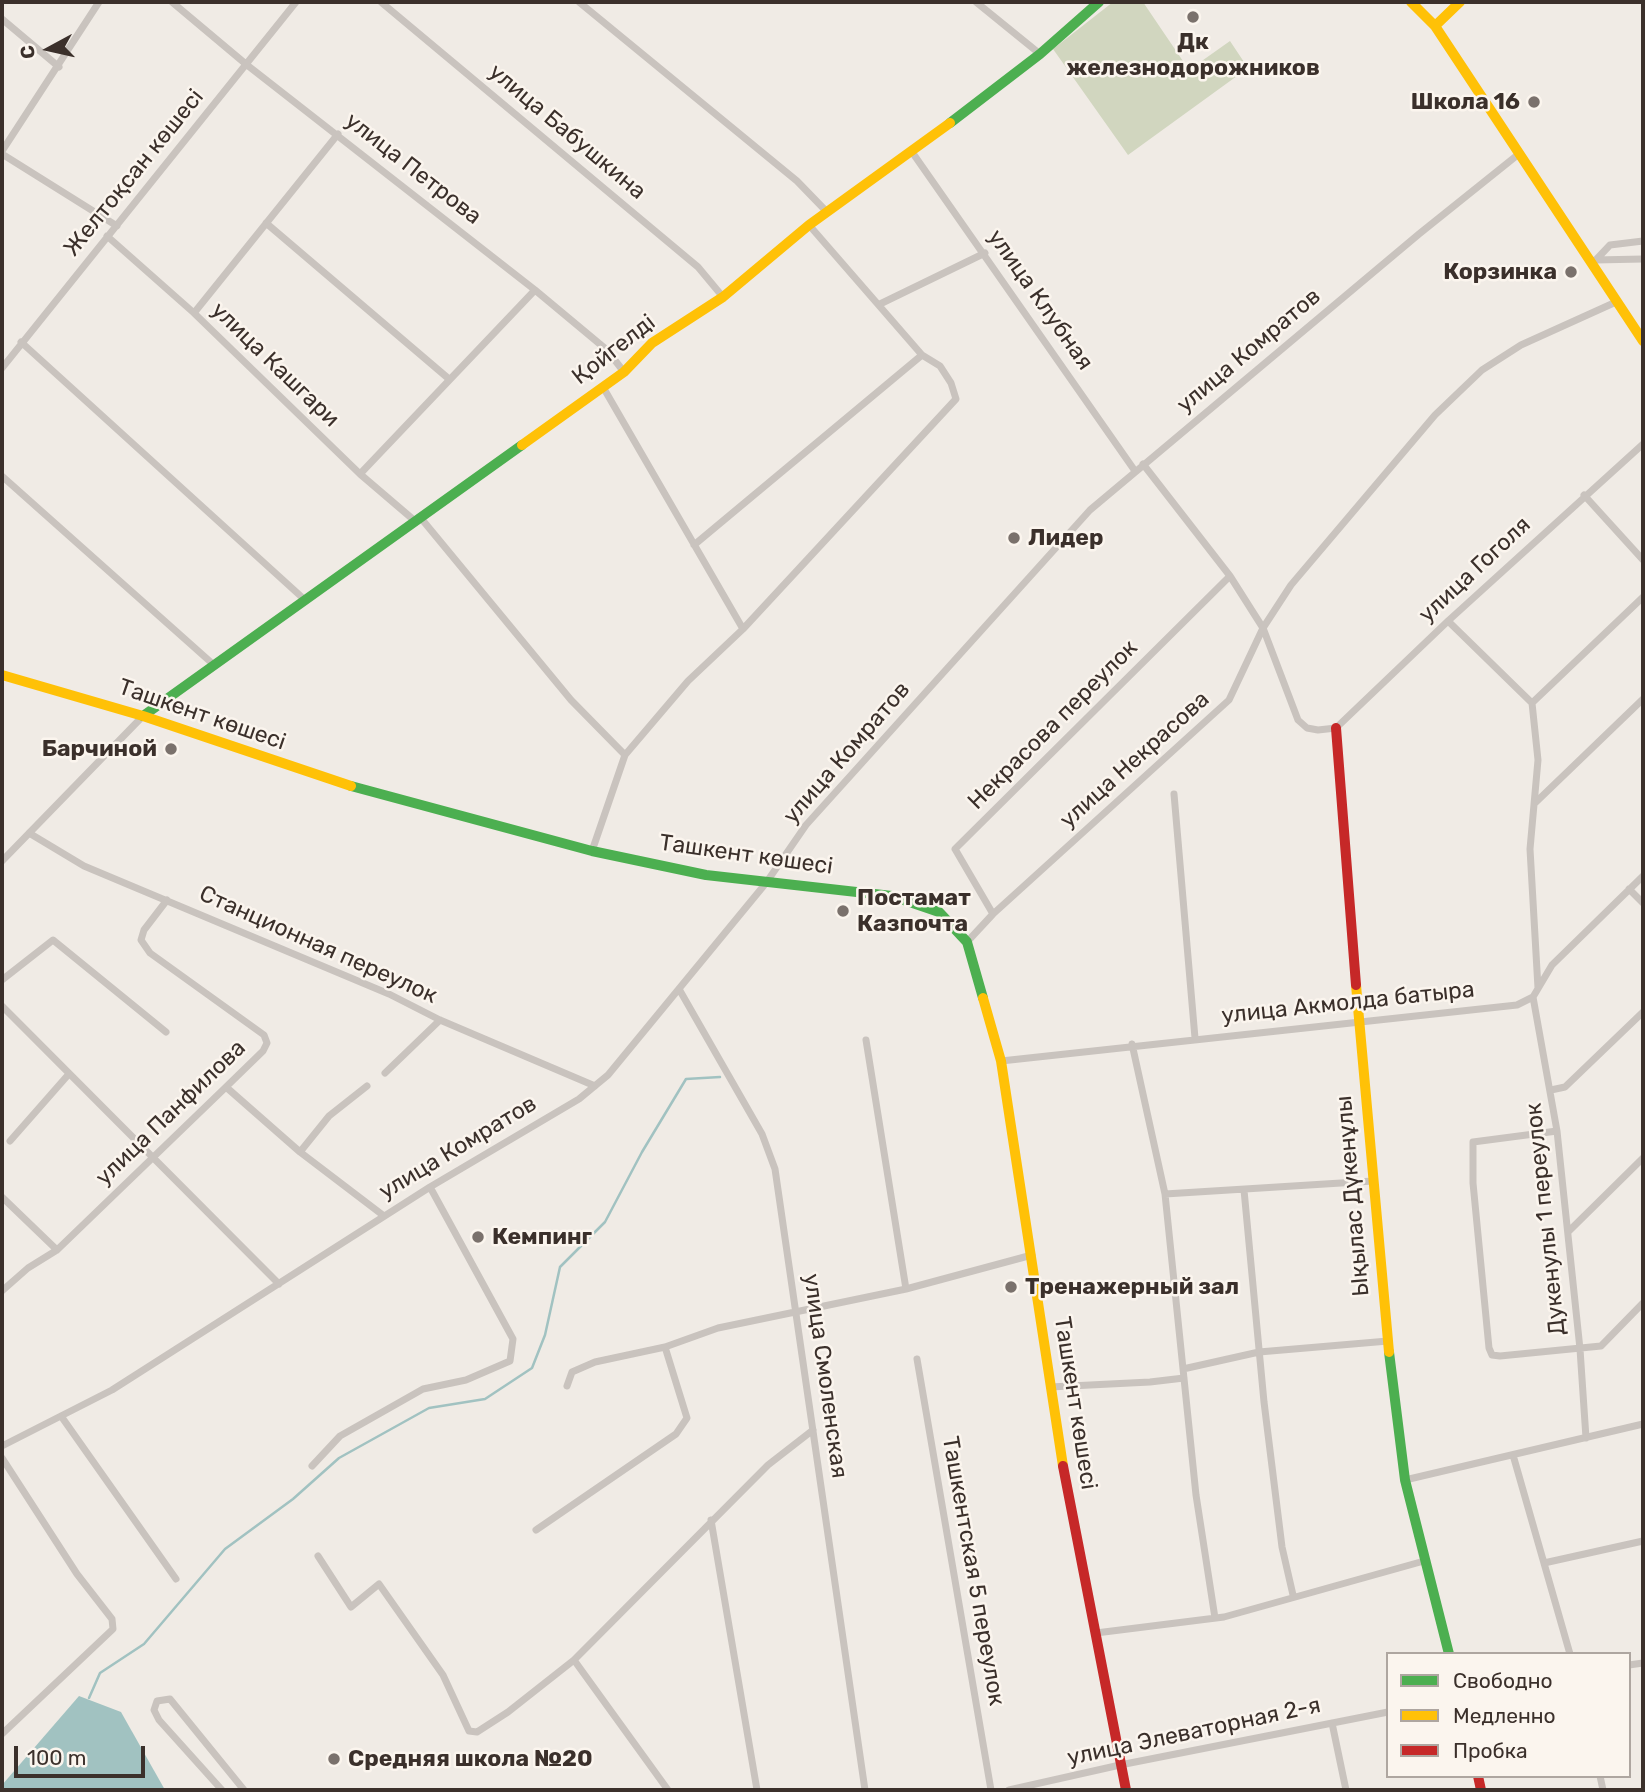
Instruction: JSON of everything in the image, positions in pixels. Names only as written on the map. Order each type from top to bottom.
[{"type":"main road","name":"Қойгелді","points":[[143,716],[624,372],[652,343],[723,297],[809,225],[912,152],[1040,54],[1099,2]]},
{"type":"main road","points":[[1410,2],[1435,26],[1643,341]]},
{"type":"main road","points":[[1435,26],[1460,2]]},
{"type":"main road","name":"Ташкент көшесі","points":[[2,675],[143,716],[329,780],[592,851],[706,875],[892,897],[939,912],[967,942],[1001,1060],[1064,1474],[1126,1790]]},
{"type":"main road","name":"Ықылас Дүкенұлы","points":[[1336,729],[1388,1341],[1405,1480],[1448,1652]]},
{"type":"street","points":[[99,2],[2,153],[117,226]]},
{"type":"street","name":"улица Петрова","points":[[172,2],[247,65],[535,290],[607,350],[624,372]]},
{"type":"street","name":"Желтоқсан көшесі","points":[[2,368],[296,2]]},
{"type":"street","name":"улица Бабушкина","points":[[380,2],[698,267],[723,297]]},
{"type":"street","points":[[579,2],[797,181],[827,212]]},
{"type":"street","points":[[976,2],[1040,54]]},
{"type":"street","points":[[2,19],[59,67]]},
{"type":"street","points":[[194,313],[338,134]]},
{"type":"street","name":"улица Клубная","points":[[912,152],[1135,471]]},
{"type":"street","name":"улица Комратов","points":[[2,1446],[112,1390],[430,1187],[579,1099],[608,1075],[766,883],[806,825],[1090,510],[1520,153]]},
{"type":"street","points":[[266,223],[449,379]]},
{"type":"street","points":[[592,851],[625,755],[688,681],[743,629],[956,399],[951,383],[940,366],[922,355],[809,225]]},
{"type":"street","name":"улица Кашгари","points":[[107,236],[194,313],[360,474],[417,519],[571,700],[625,755]]},
{"type":"street","points":[[1593,262],[1610,245],[1643,241]]},
{"type":"street","points":[[880,304],[985,253]]},
{"type":"street","points":[[1593,262],[1643,259]]},
{"type":"street","points":[[360,474],[535,290]]},
{"type":"street","name":"улица Некрасова","points":[[967,942],[993,914],[1229,700],[1263,628],[1291,585],[1435,415],[1482,370],[1521,345],[1616,302]]},
{"type":"street","points":[[21,342],[305,600]]},
{"type":"street","points":[[694,545],[922,355]]},
{"type":"street","points":[[603,387],[743,629]]},
{"type":"street","name":"улица Гоголя","points":[[1336,729],[1448,621],[1643,444]]},
{"type":"street","points":[[1143,464],[1230,576],[1263,628],[1298,720],[1307,729],[1336,729]]},
{"type":"street","points":[[2,476],[214,665]]},
{"type":"street","points":[[1584,495],[1643,559]]},
{"type":"street","name":"Некрасова переулок","points":[[993,914],[955,849],[1230,576]]},
{"type":"street","points":[[1532,702],[1643,597]]},
{"type":"street","points":[[1448,621],[1532,702],[1538,760],[1530,849],[1538,989]]},
{"type":"street","points":[[1535,803],[1643,699]]},
{"type":"street","points":[[2,862],[143,716]]},
{"type":"street","points":[[1174,794],[1195,1038]]},
{"type":"street","name":"Станционная переулок","points":[[29,833],[84,866],[389,993],[440,1020],[595,1086]]},
{"type":"street","points":[[1533,997],[1552,965],[1643,876]]},
{"type":"street","points":[[1629,889],[1643,903]]},
{"type":"street","name":"улица Панфилова","points":[[2,1291],[27,1268],[57,1250],[263,1051],[267,1043],[264,1035],[149,953],[141,940],[144,930],[167,900]]},
{"type":"street","points":[[2,980],[53,940],[166,1032]]},
{"type":"street","name":"улица Смоленская","points":[[679,989],[762,1134],[775,1169],[865,1790]]},
{"type":"street","name":"улица Акмолда батыра","points":[[1001,1060],[1517,1005],[1533,997]]},
{"type":"street","name":"Дукенулы 1 переулок","points":[[1533,997],[1557,1131],[1569,1231],[1586,1438]]},
{"type":"street","points":[[2,1006],[279,1284]]},
{"type":"street","points":[[1551,1090],[1565,1087],[1643,1012]]},
{"type":"street","points":[[385,1073],[440,1020]]},
{"type":"street","points":[[866,1040],[906,1289]]},
{"type":"street","points":[[1132,1044],[1165,1194],[1196,1496],[1215,1618]]},
{"type":"street","points":[[10,1141],[68,1075]]},
{"type":"street","points":[[300,1152],[329,1116],[367,1086]]},
{"type":"street","points":[[226,1087],[300,1152],[384,1216]]},
{"type":"street","points":[[1557,1131],[1473,1142],[1474,1183],[1489,1348],[1492,1355],[1601,1346],[1643,1303]]},
{"type":"street","points":[[1569,1231],[1643,1158]]},
{"type":"street","points":[[1165,1194],[1373,1181]]},
{"type":"street","points":[[312,1466],[340,1436],[423,1389],[466,1380],[510,1362],[513,1339],[430,1187]]},
{"type":"street","points":[[1244,1190],[1259,1352],[1282,1547],[1293,1595]]},
{"type":"street","points":[[2,1197],[57,1250]]},
{"type":"street","points":[[567,1386],[572,1372],[581,1366],[665,1347],[718,1328],[906,1289],[1032,1255]]},
{"type":"street","points":[[1050,1387],[1150,1382],[1259,1352],[1388,1341]]},
{"type":"street","points":[[537,1530],[676,1434],[687,1418],[665,1347]]},
{"type":"street","name":"Ташкентская 5 переулок","points":[[917,1359],[991,1790]]},
{"type":"street","points":[[61,1416],[176,1579]]},
{"type":"street","points":[[1405,1480],[1643,1424]]},
{"type":"street","points":[[318,1556],[351,1607],[379,1584],[443,1675],[469,1731],[484,1730],[574,1661],[711,1520],[768,1465],[813,1430]]},
{"type":"street","points":[[1513,1455],[1569,1652]]},
{"type":"street","points":[[2,1458],[77,1574],[112,1619],[113,1629],[2,1734]]},
{"type":"street","points":[[711,1520],[757,1790]]},
{"type":"street","points":[[1544,1563],[1643,1541]]},
{"type":"street","points":[[1096,1633],[1215,1618],[1424,1561]]},
{"type":"street","points":[[574,1661],[668,1790]]},
{"type":"street","points":[[222,1790],[159,1720],[154,1710],[157,1701],[170,1699],[244,1790]]},
{"type":"street","name":"улица Элеваторная 2-я","points":[[1009,1790],[1386,1712]]},
{"type":"street","points":[[1332,1723],[1346,1790]]},
{"type":"green space","points":[[1113,2],[1143,2],[1189,70],[1230,41],[1248,68],[1128,155],[1053,49]]},
{"type":"water","points":[[79,1696],[121,1712],[165,1790],[2,1790],[2,1785]]},
{"type":"waterway","points":[[89,1698],[100,1673],[144,1644],[225,1549],[293,1499],[339,1458],[429,1408],[485,1399],[532,1368],[545,1335],[560,1267],[605,1222],[642,1152],[686,1079],[720,1077]]},
{"type":"traffic: fast","points":[[950,123],[1040,54],[1099,2]]},
{"type":"traffic: fast","points":[[143,716],[522,445]]},
{"type":"traffic: fast","points":[[351,786],[592,851],[706,875],[892,896],[939,912],[967,942],[983,998]]},
{"type":"traffic: fast","points":[[1389,1352],[1405,1480],[1448,1652]]},
{"type":"traffic: slow","points":[[1411,2],[1435,26],[1643,341]]},
{"type":"traffic: slow","points":[[1435,26],[1460,2]]},
{"type":"traffic: slow","points":[[522,445],[624,372],[652,343],[723,297],[809,225],[950,123]]},
{"type":"traffic: slow","points":[[2,675],[143,716],[351,786]]},
{"type":"traffic: slow","points":[[1356,985],[1389,1352]]},
{"type":"traffic: slow","points":[[983,998],[1001,1061],[1063,1466]]},
{"type":"traffic: jam","points":[[1336,728],[1356,985]]},
{"type":"traffic: jam","points":[[1063,1466],[1126,1790]]},
{"type":"traffic: jam","points":[[1478,1778],[1481,1790]]},
{"type":"place","name":"Дк железнодорожников","points":[[1193,17]]},
{"type":"place","name":"Школа 16","points":[[1534,102]]},
{"type":"place","name":"Корзинка","points":[[1571,272]]},
{"type":"place","name":"Лидер","points":[[1014,538]]},
{"type":"place","name":"Барчиной","points":[[171,749]]},
{"type":"place","name":"Постамат Казпочта","points":[[843,911]]},
{"type":"place","name":"Кемпинг","points":[[478,1237]]},
{"type":"place","name":"Тренажерный зал","points":[[1011,1287]]},
{"type":"place","name":"Средняя школа №20","points":[[334,1759]]}]
